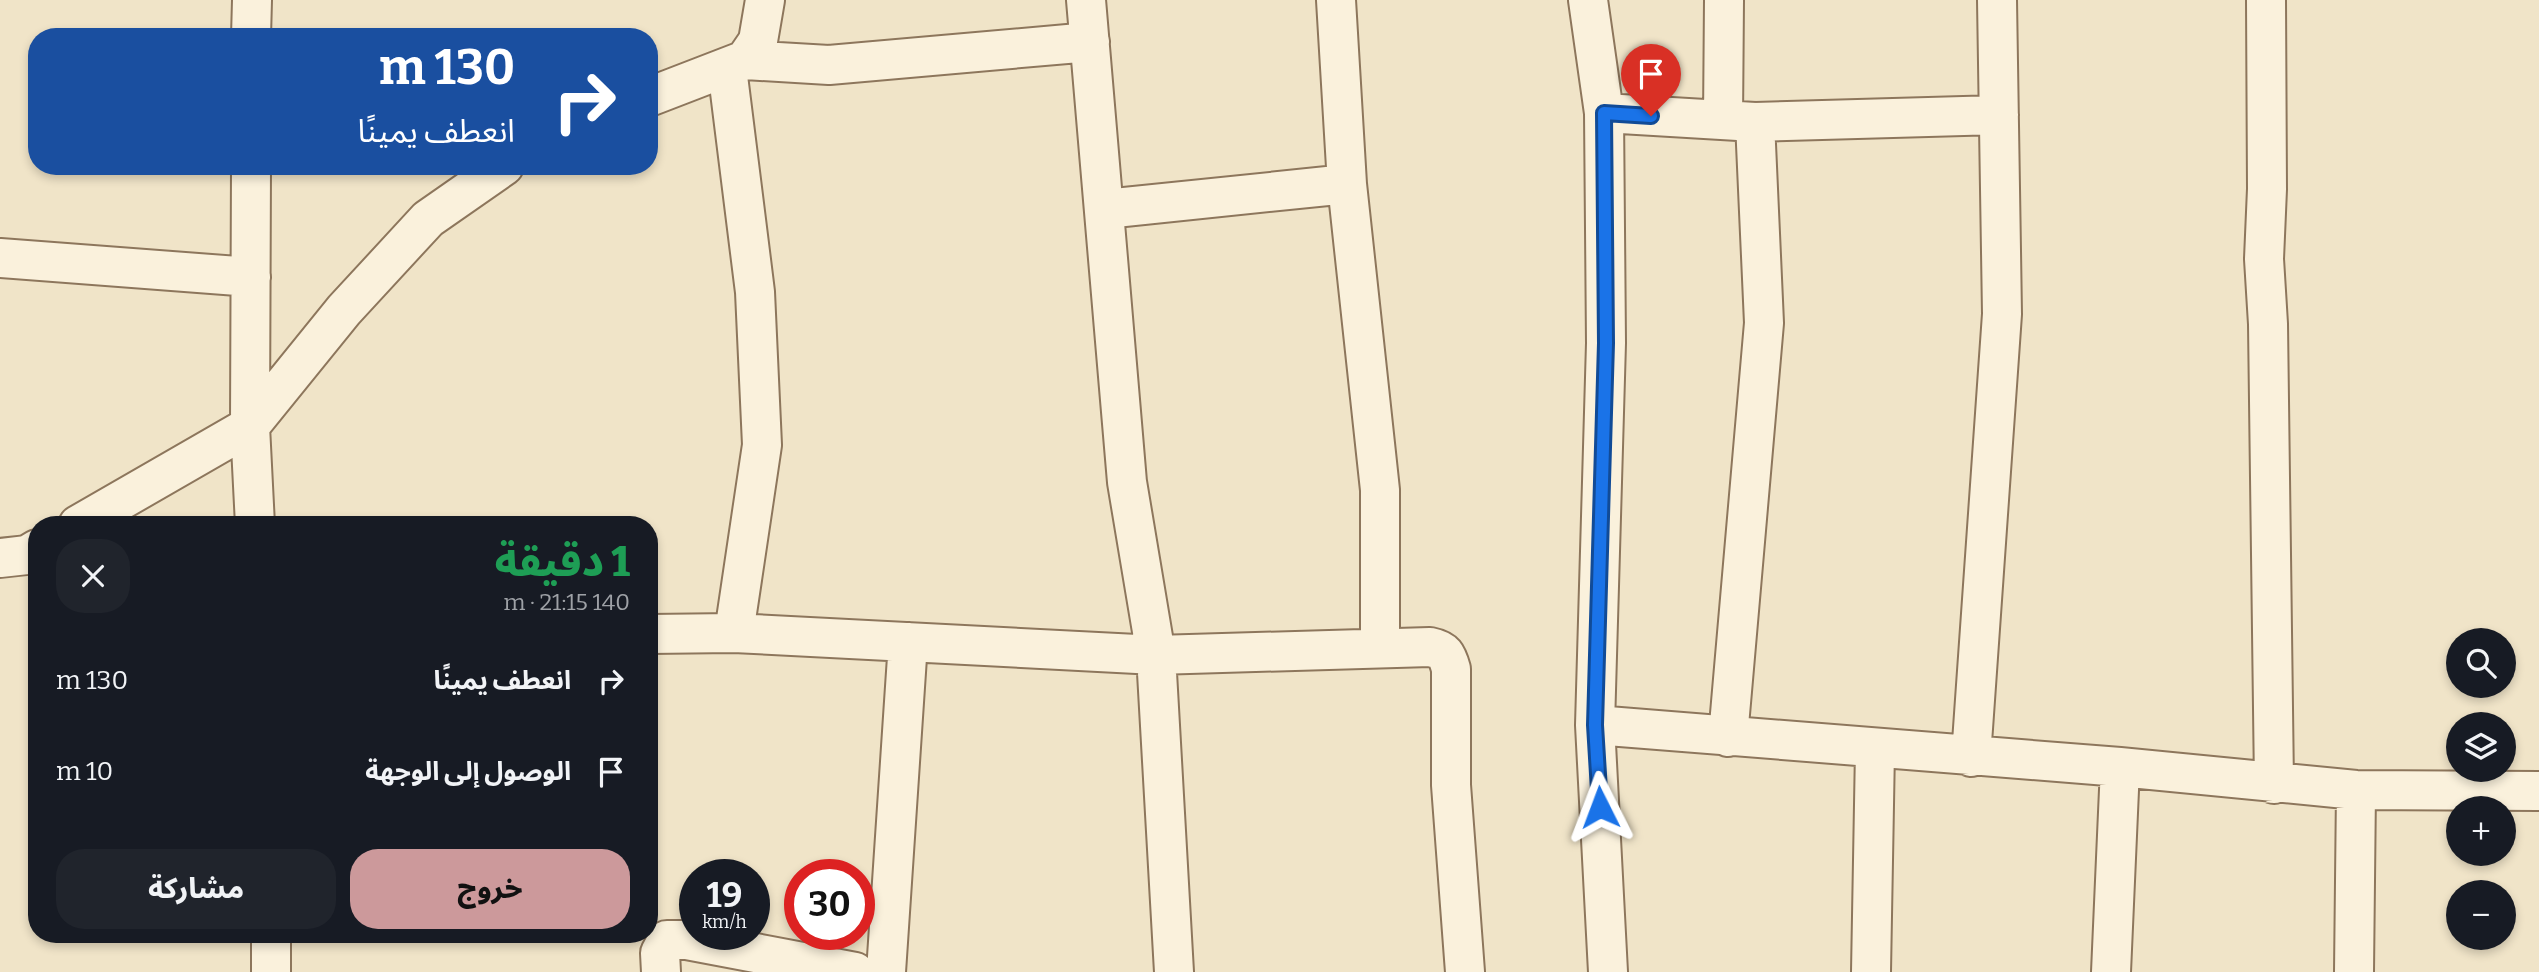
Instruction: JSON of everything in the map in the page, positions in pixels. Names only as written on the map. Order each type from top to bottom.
[{"type":"street","points":[[251,28],[252,0]]},
{"type":"street","points":[[734,632],[762,445],[755,292],[736,64],[758,41],[765,0]]},
{"type":"street","points":[[1336,0],[1348,184],[1380,490],[1380,648]]},
{"type":"street","points":[[1588,0],[1604,113],[1606,343],[1595,725],[1608,972]]},
{"type":"street","points":[[1724,0],[1764,323],[1728,737]]},
{"type":"street","points":[[1972,757],[2002,314],[1997,0]]},
{"type":"street","points":[[2266,0],[2267,189],[2264,259],[2268,338],[2274,784]]},
{"type":"street","points":[[1095,1],[1090,42],[1127,482],[1156,655],[1174,972]]},
{"type":"street","points":[[658,94],[736,64],[829,65],[1090,42]]},
{"type":"street","points":[[1604,113],[1739,121],[1999,115]]},
{"type":"street","points":[[251,175],[250,426],[255,516]]},
{"type":"street","points":[[94,516],[250,426],[344,310],[428,219],[491,175]]},
{"type":"street","points":[[1105,209],[1348,184]]},
{"type":"street","points":[[0,258],[251,276]]},
{"type":"street","points":[[0,558],[28,554]]},
{"type":"street","points":[[658,634],[734,632],[1156,655],[1430,647],[1442,650],[1451,669],[1451,785],[1465,972]]},
{"type":"street","points":[[886,972],[908,642]]},
{"type":"street","points":[[1595,725],[2120,767],[2356,790],[2539,791]]},
{"type":"street","points":[[1871,972],[1875,749]]},
{"type":"street","points":[[2111,972],[2120,767]]},
{"type":"street","points":[[2354,972],[2356,790]]},
{"type":"street","points":[[661,972],[660,953],[667,940],[687,940],[855,972]]},
{"type":"street","points":[[271,943],[271,972]]},
{"type":"route","points":[[1600,807],[1595,725],[1606,343],[1604,113],[1651,116]]}]
